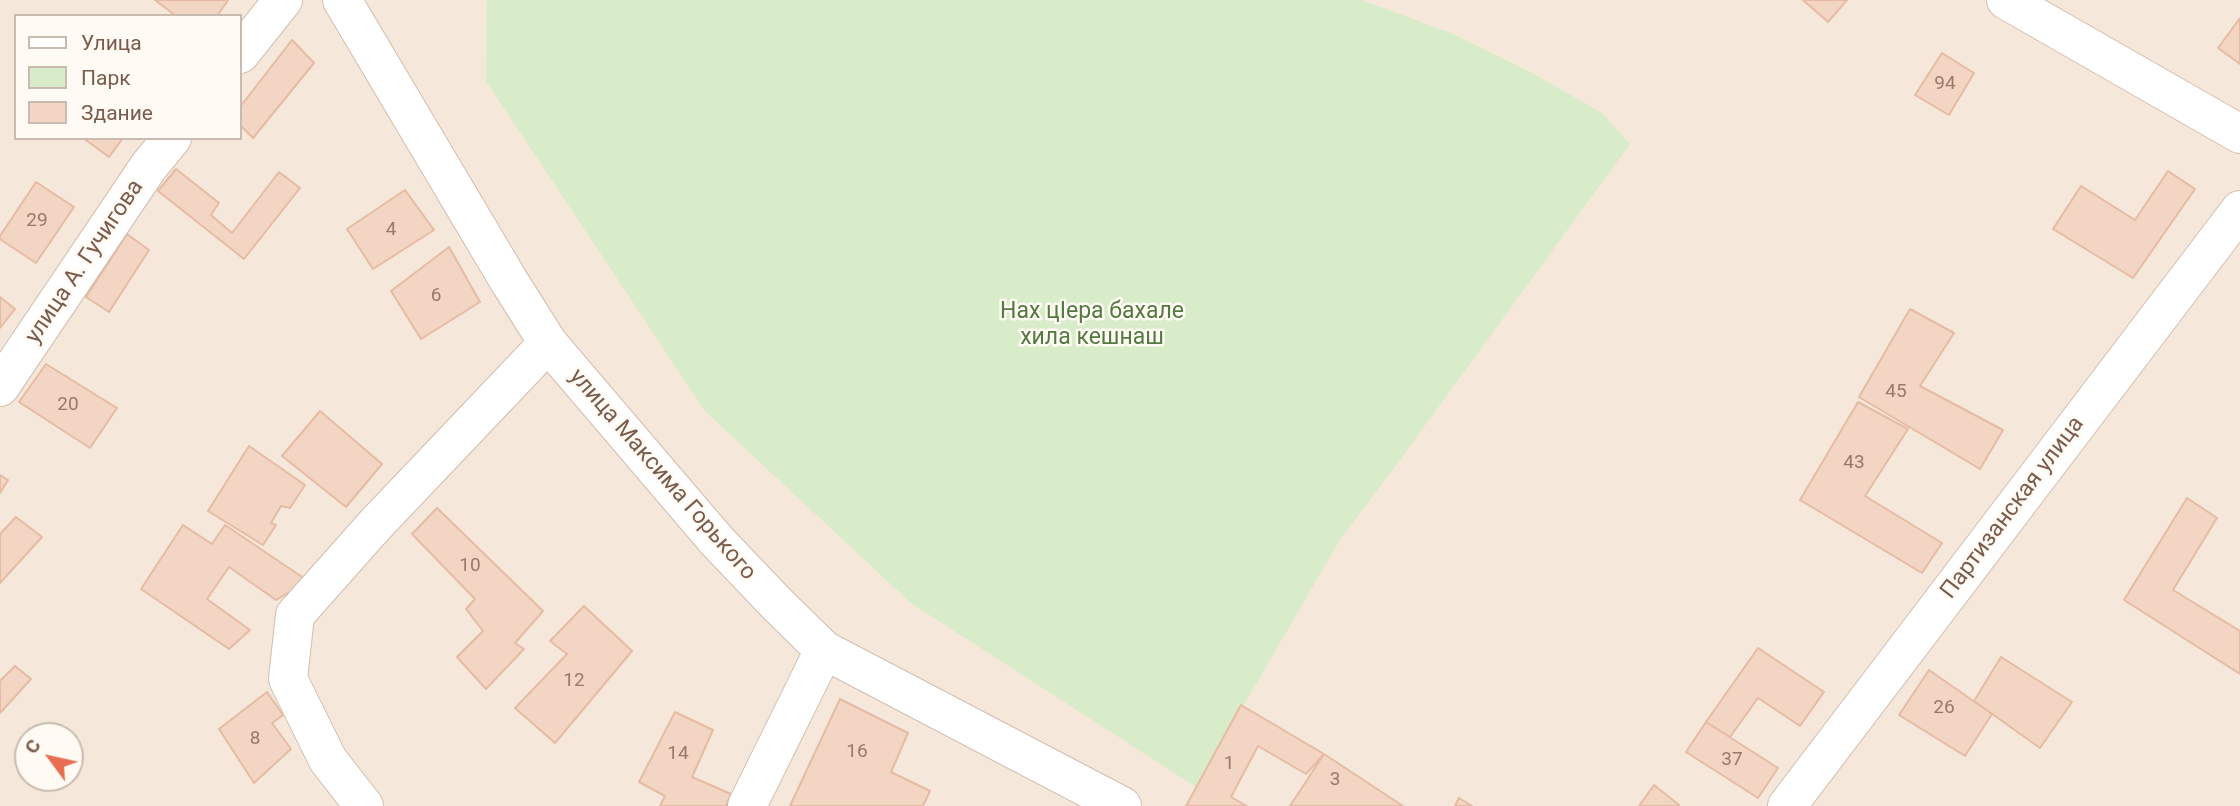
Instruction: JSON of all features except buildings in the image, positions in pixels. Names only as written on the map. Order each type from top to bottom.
[{"type":"street","points":[[242,51],[283,0]]},
{"type":"street","name":"улица Максима Горького","points":[[342,0],[548,344],[716,540],[824,650],[1122,806]]},
{"type":"street","points":[[2006,0],[2240,134]]},
{"type":"street","name":"улица А. Гучигова","points":[[0,387],[149,166],[170,140]]},
{"type":"street","name":"Партизанская улица","points":[[1787,806],[2240,210]]},
{"type":"street","points":[[364,806],[328,760],[288,679],[295,615],[375,525],[548,344]]},
{"type":"street","points":[[747,806],[824,650]]},
{"type":"shaded area","points":[[0,0],[2240,0],[2240,806],[0,806]]},
{"type":"green space","name":"Нах цIера бахале хила кешнаш","points":[[487,0],[1362,0],[1453,34],[1532,73],[1602,113],[1630,144],[1341,538],[1196,787],[911,603],[705,411],[486,81]]}]
